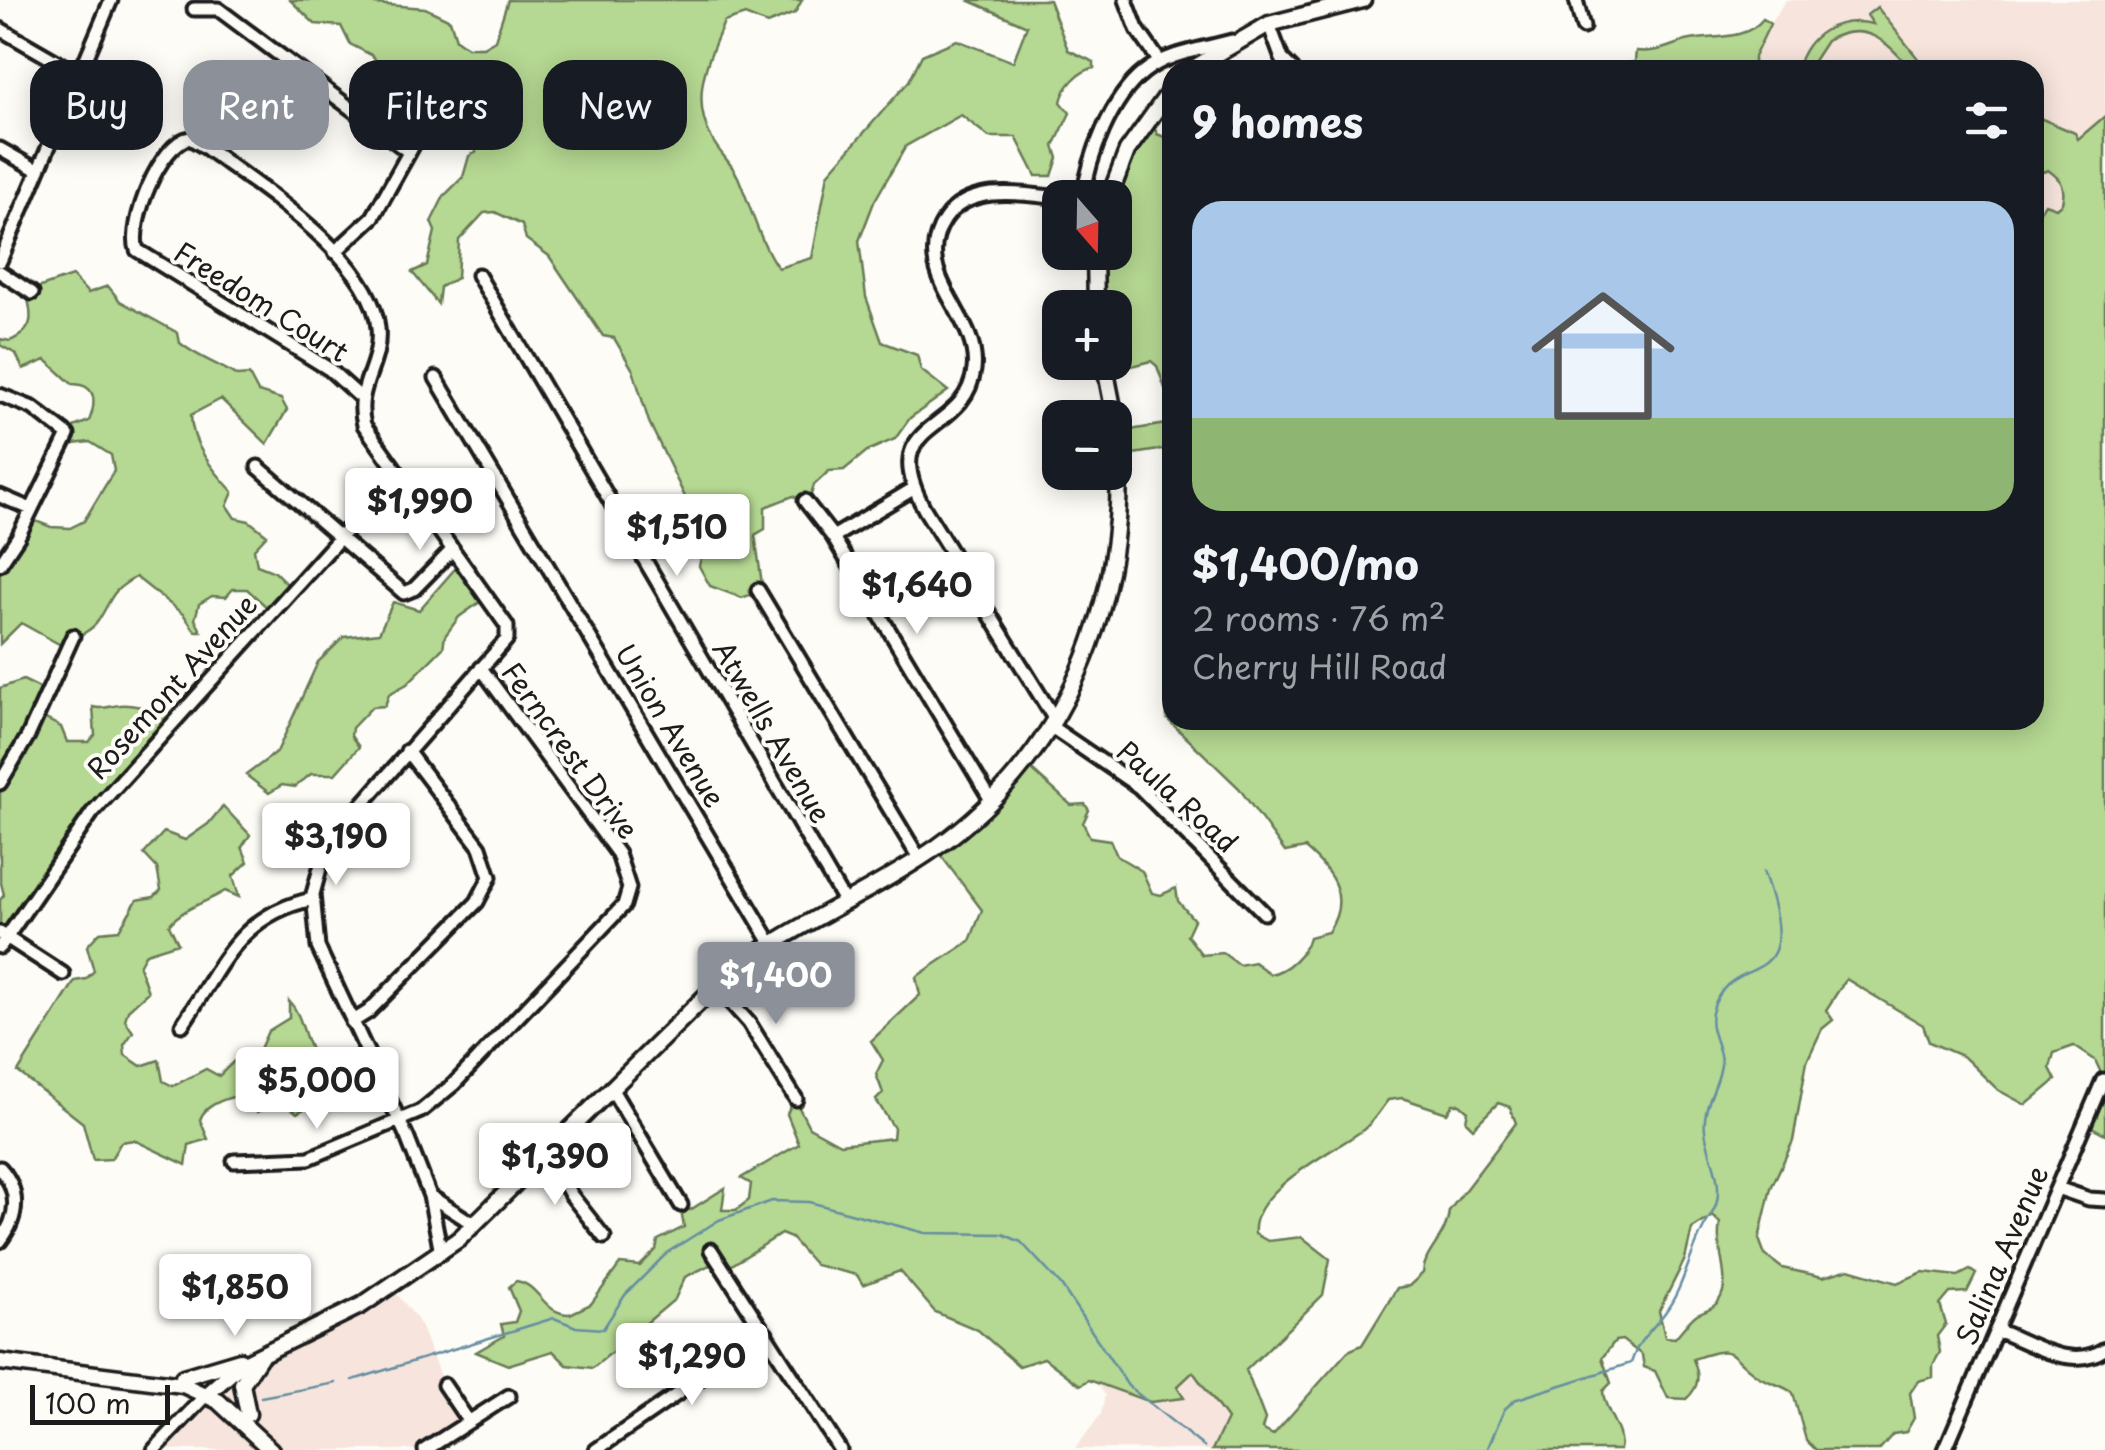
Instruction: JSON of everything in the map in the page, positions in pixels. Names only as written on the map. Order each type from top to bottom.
[{"type":"main road","points":[[1206,60],[1269,24],[1363,0]]},
{"type":"main road","points":[[1115,180],[1127,151],[1162,102]]},
{"type":"main road","points":[[211,1391],[240,1366],[362,1306],[441,1253],[475,1224],[715,984],[771,943],[920,858],[991,800],[1052,722],[1098,627],[1113,564],[1119,490]]},
{"type":"main road","points":[[75,1370],[184,1376],[206,1373],[292,1342]]},
{"type":"main road","points":[[248,1414],[242,1384],[260,1356]]},
{"type":"main road","points":[[0,1362],[167,1381],[211,1391],[271,1450]]},
{"type":"main road","points":[[184,1376],[248,1414],[280,1450]]},
{"type":"street","points":[[84,60],[111,0]]},
{"type":"street","points":[[1088,180],[1095,152],[1114,113],[1139,77],[1160,62],[1137,29],[1126,0]]},
{"type":"street","points":[[1576,0],[1583,27]]},
{"type":"street","points":[[194,9],[218,9],[408,152],[373,217],[336,252]]},
{"type":"street","points":[[1269,24],[1283,60]]},
{"type":"street","points":[[0,29],[54,60]]},
{"type":"street","points":[[1167,60],[1237,40]]},
{"type":"street","name":"Freedom Court","points":[[360,396],[376,360],[376,318],[360,284],[336,252],[305,223],[190,138],[177,141],[160,162],[134,231],[138,250],[329,369],[360,396],[370,437],[453,549],[508,632],[481,668]]},
{"type":"street","points":[[0,149],[38,170]]},
{"type":"street","points":[[0,260],[46,150]]},
{"type":"street","points":[[1042,196],[1004,192],[986,195],[953,210],[944,221],[934,242],[934,262],[975,353],[974,372],[962,401],[922,431],[909,465],[913,489],[1052,722]]},
{"type":"street","points":[[0,272],[32,294]]},
{"type":"street","name":"Atwells Avenue","points":[[478,276],[844,901]]},
{"type":"street","name":"Union Avenue","points":[[436,378],[771,943]]},
{"type":"street","points":[[0,395],[33,408],[68,435],[0,564]]},
{"type":"street","points":[[258,466],[272,474],[336,538],[404,593],[414,589],[453,549]]},
{"type":"street","name":"Rosemont Avenue","points":[[2,939],[92,812],[398,473]]},
{"type":"street","points":[[833,536],[913,489]]},
{"type":"street","points":[[0,496],[31,510]]},
{"type":"street","points":[[805,501],[833,536],[991,800]]},
{"type":"street","points":[[758,590],[920,858]]},
{"type":"street","points":[[0,784],[28,736],[73,636]]},
{"type":"street","points":[[441,1253],[430,1196],[400,1120],[318,947],[313,899],[322,861],[337,832],[481,668]]},
{"type":"street","name":"Ferncrest Drive","points":[[234,1161],[309,1158],[420,1111],[454,1084],[618,916],[629,888],[611,844],[481,668]]},
{"type":"street","name":"Paula Road","points":[[1052,722],[1121,771],[1264,914]]},
{"type":"street","points":[[352,1022],[368,1012],[464,916],[485,892],[490,877],[480,847],[407,751]]},
{"type":"street","points":[[182,1025],[243,934],[280,906],[313,899]]},
{"type":"street","points":[[2,939],[63,974]]},
{"type":"street","points":[[715,984],[749,1023],[796,1099]]},
{"type":"street","name":"Salina Avenue","points":[[1945,1450],[2103,1080]]},
{"type":"street","points":[[611,1088],[681,1205]]},
{"type":"street","points":[[547,1153],[571,1195],[604,1237]]},
{"type":"street","points":[[0,1168],[13,1186],[15,1202],[10,1228],[0,1241]]},
{"type":"street","points":[[2057,1188],[2105,1200]]},
{"type":"street","points":[[430,1196],[475,1224]]},
{"type":"street","points":[[711,1250],[840,1450]]},
{"type":"street","points":[[1996,1330],[2070,1359],[2090,1358],[2105,1349]]},
{"type":"street","points":[[596,1450],[766,1333]]},
{"type":"street","points":[[444,1385],[469,1422]]},
{"type":"street","points":[[154,1450],[211,1391]]},
{"type":"street","points":[[425,1450],[509,1396]]},
{"type":"shaded area","points":[[1786,0],[2105,0],[2105,463],[2044,421],[2044,60],[1745,60]]},
{"type":"shaded area","points":[[392,1288],[418,1320],[442,1381],[467,1420],[427,1450],[164,1450],[157,1443],[248,1366]]},
{"type":"shaded area","points":[[1193,1372],[1227,1419],[1212,1450],[1075,1449],[1101,1414],[1105,1395],[1097,1384],[1150,1402]]},
{"type":"green space","points":[[290,0],[370,0],[375,4],[425,8],[450,20],[456,39],[467,47],[483,47],[495,40],[508,0],[802,0],[795,13],[767,24],[745,15],[724,22],[707,65],[701,94],[705,124],[738,177],[760,235],[778,268],[812,258],[828,174],[909,81],[922,55],[957,40],[1013,62],[1027,26],[968,0],[1049,0],[1068,50],[1094,62],[1094,68],[1077,76],[1063,96],[1061,102],[1070,113],[1054,146],[1058,158],[1052,176],[1036,176],[1016,137],[989,137],[961,115],[906,146],[874,202],[859,241],[866,297],[882,342],[917,355],[921,370],[948,391],[910,418],[895,439],[867,451],[844,470],[829,471],[814,485],[808,504],[793,496],[765,507],[765,529],[755,535],[762,584],[760,591],[742,598],[710,586],[699,566],[704,545],[699,526],[649,422],[633,370],[614,338],[603,336],[549,256],[526,239],[522,225],[495,212],[484,213],[459,240],[457,278],[440,287],[438,304],[412,272],[427,265],[435,231],[431,222],[444,196],[463,177],[469,156],[476,150],[523,150],[523,60],[376,60],[350,44],[341,26],[315,24]]},
{"type":"green space","points":[[1877,7],[1919,60],[1902,60],[1874,36],[1852,32],[1826,41],[1814,60],[1800,60],[1825,30],[1847,23],[1873,24],[1867,15]]},
{"type":"green space","points":[[1763,19],[1770,24],[1754,60],[1635,60],[1636,51],[1736,35]]},
{"type":"green space","points":[[1150,116],[1157,134],[1162,136],[1162,380],[1151,361],[1132,366],[1132,290],[1095,290],[1096,270],[1132,270],[1132,180],[1117,180]]},
{"type":"green space","points":[[2105,116],[2105,1134],[2086,1124],[2104,1079],[2095,1060],[2074,1046],[2054,1053],[2050,1068],[2056,1080],[2026,1105],[1998,1090],[1964,1057],[1929,1042],[1923,1025],[1846,979],[1826,1010],[1833,1020],[1822,1029],[1807,1061],[1793,1141],[1771,1188],[1759,1239],[1765,1255],[1782,1268],[1823,1277],[1849,1269],[1897,1283],[1923,1272],[1958,1276],[1970,1270],[1976,1274],[1967,1292],[1950,1293],[1940,1305],[1946,1324],[1937,1336],[1940,1352],[1933,1365],[1933,1377],[1918,1381],[1910,1393],[1914,1418],[1906,1432],[1893,1434],[1879,1450],[1816,1450],[1806,1440],[1793,1393],[1756,1375],[1730,1353],[1693,1359],[1697,1375],[1694,1389],[1686,1399],[1668,1398],[1655,1371],[1644,1367],[1642,1355],[1622,1340],[1615,1341],[1602,1358],[1611,1383],[1603,1391],[1604,1399],[1619,1435],[1620,1450],[1212,1450],[1227,1419],[1193,1372],[1177,1387],[1184,1398],[1150,1402],[1089,1380],[1080,1385],[1044,1358],[1019,1366],[978,1330],[935,1312],[900,1271],[863,1285],[857,1275],[815,1265],[791,1238],[781,1234],[724,1270],[716,1262],[685,1277],[675,1299],[593,1368],[567,1365],[553,1351],[508,1365],[476,1352],[504,1336],[501,1324],[515,1322],[519,1311],[509,1287],[516,1281],[531,1287],[553,1309],[570,1314],[591,1304],[620,1264],[640,1266],[656,1250],[658,1240],[684,1227],[680,1206],[690,1210],[725,1188],[722,1210],[736,1210],[749,1200],[751,1184],[741,1178],[799,1144],[787,1114],[794,1098],[809,1127],[840,1144],[893,1138],[894,1128],[876,1100],[883,1093],[876,1074],[883,1060],[871,1041],[920,995],[916,977],[970,941],[982,910],[936,849],[1024,763],[1071,805],[1085,804],[1089,810],[1083,823],[1090,837],[1110,840],[1117,856],[1142,871],[1152,893],[1161,895],[1176,888],[1178,901],[1194,920],[1187,935],[1202,955],[1223,953],[1239,965],[1254,962],[1270,974],[1294,961],[1309,937],[1328,932],[1338,908],[1336,886],[1324,866],[1305,848],[1285,852],[1239,788],[1178,730],[2044,730],[2044,206],[2056,208],[2062,203],[2063,192],[2062,184],[2048,170],[2044,172],[2044,120],[2075,133],[2078,139]],"holes":[[[1402,1098],[1447,1113],[1453,1104],[1460,1104],[1468,1111],[1466,1121],[1473,1128],[1498,1103],[1510,1107],[1516,1123],[1449,1211],[1423,1273],[1409,1286],[1397,1288],[1362,1345],[1348,1351],[1273,1435],[1262,1429],[1265,1419],[1246,1370],[1323,1295],[1330,1259],[1302,1237],[1268,1241],[1255,1234],[1257,1218],[1266,1202],[1296,1174],[1363,1130],[1388,1100]],[[1713,1216],[1720,1223],[1722,1293],[1716,1304],[1694,1316],[1675,1338],[1665,1337],[1659,1311],[1685,1259],[1692,1229]]]},
{"type":"green space","points":[[72,276],[88,293],[108,286],[120,301],[178,333],[180,343],[187,348],[237,376],[249,375],[258,392],[281,399],[287,410],[267,444],[221,399],[191,415],[199,447],[233,492],[227,506],[235,518],[249,521],[267,535],[254,549],[257,565],[275,572],[291,588],[271,611],[247,589],[233,589],[226,597],[212,596],[199,604],[195,619],[201,631],[195,631],[184,615],[136,577],[116,592],[95,625],[68,649],[21,623],[0,644],[0,565],[28,518],[51,527],[70,528],[84,521],[114,471],[111,455],[90,442],[64,445],[66,430],[89,421],[93,407],[90,390],[72,384],[46,360],[23,369],[16,354],[0,345],[0,339],[10,341],[28,327],[31,315],[26,292]]},
{"type":"green space","points":[[1162,425],[1162,450],[1132,454],[1132,430]]},
{"type":"green space","points":[[460,563],[487,597],[459,617],[445,636],[443,648],[407,684],[389,694],[385,706],[372,707],[352,728],[351,736],[359,747],[335,774],[311,774],[295,787],[282,785],[269,793],[246,775],[277,752],[318,662],[344,637],[379,633],[393,602],[419,610]]},
{"type":"green space","points":[[23,680],[48,692],[38,715],[61,727],[67,742],[89,742],[95,735],[93,707],[164,706],[177,718],[91,814],[7,938],[0,934],[0,900],[4,895],[0,879],[0,688]]},
{"type":"green space","points":[[223,806],[250,835],[242,847],[248,862],[233,876],[239,897],[225,891],[188,909],[169,925],[178,943],[146,953],[139,966],[148,992],[128,1010],[125,1020],[133,1032],[124,1045],[125,1055],[141,1066],[159,1060],[163,1081],[173,1086],[206,1069],[219,1076],[234,1061],[255,1060],[268,1031],[289,1018],[289,1001],[312,1052],[325,1065],[309,1076],[317,1102],[297,1113],[277,1105],[257,1112],[248,1097],[220,1101],[203,1114],[200,1120],[208,1139],[189,1145],[186,1165],[134,1140],[121,1142],[111,1159],[93,1160],[83,1123],[18,1072],[75,981],[86,979],[94,971],[87,946],[100,932],[119,930],[137,900],[154,897],[161,890],[157,868],[144,854],[164,832],[185,840],[208,824]]},
{"type":"waterway","points":[[1487,1450],[1504,1410],[1514,1400],[1631,1363],[1641,1341],[1676,1294],[1718,1196],[1705,1121],[1721,1065],[1712,1013],[1721,993],[1733,980],[1762,966],[1772,956],[1778,939],[1763,871]]},
{"type":"waterway","points":[[353,1380],[554,1318],[576,1327],[603,1329],[625,1295],[668,1252],[719,1220],[772,1201],[809,1202],[925,1233],[1003,1234],[1021,1242],[1061,1285],[1128,1386],[1204,1447]]},
{"type":"waterway","points":[[261,1397],[336,1383]]}]
